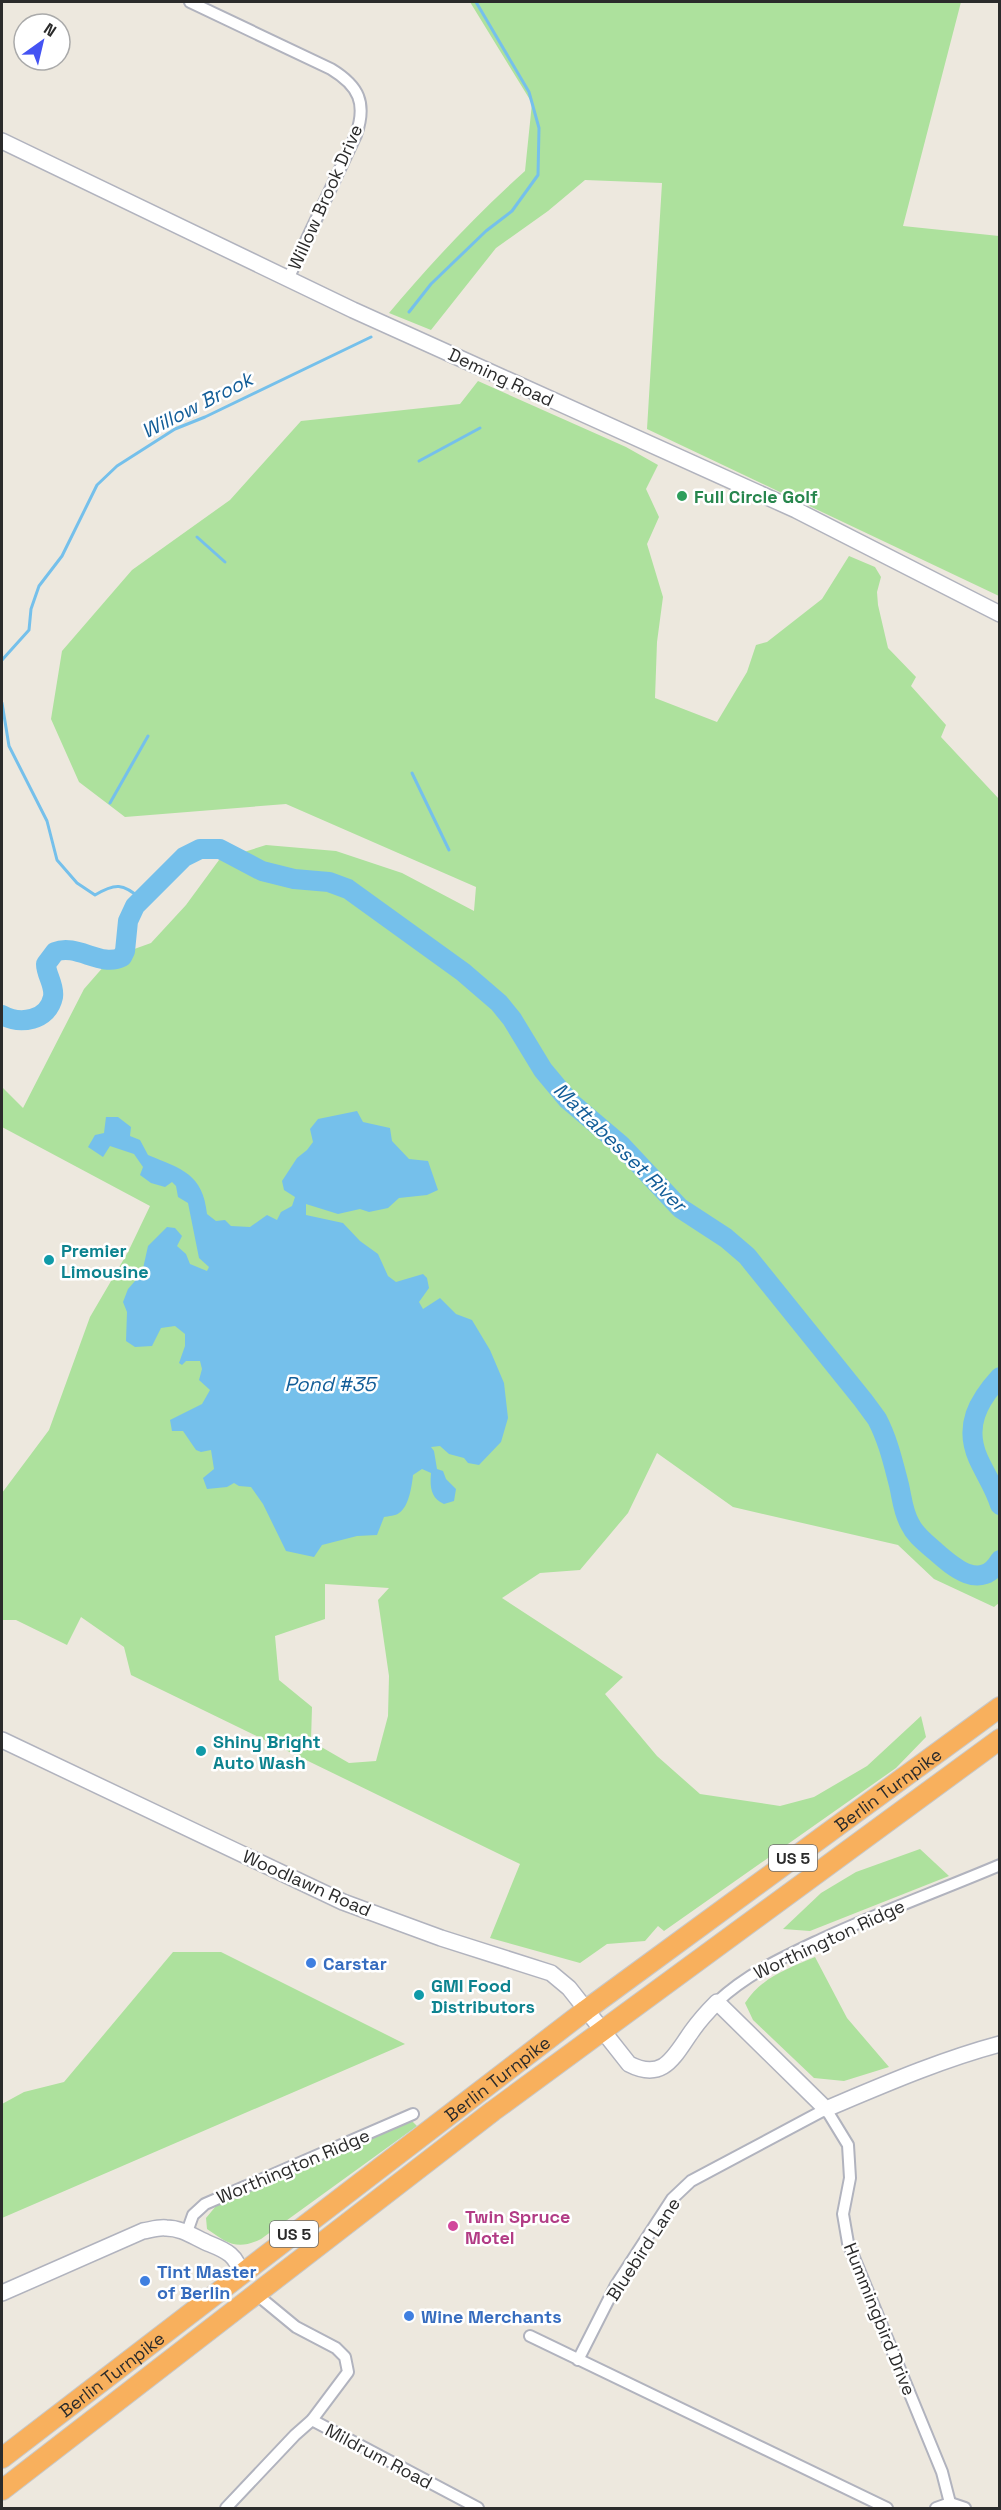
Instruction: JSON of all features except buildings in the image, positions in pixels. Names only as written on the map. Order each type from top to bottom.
[{"type":"highway","name":"Berlin Turnpike","points":[[2,2458],[586,2010],[999,1707]]},
{"type":"highway","name":"Berlin Turnpike","points":[[2,2490],[602,2030],[999,1738]]},
{"type":"street","name":"Willow Brook Drive","points":[[190,2],[344,76],[359,97],[362,110],[356,135],[288,279]]},
{"type":"street","name":"Deming Road","points":[[2,141],[288,279],[796,510],[999,614]]},
{"type":"street","name":"Woodlawn Road","points":[[2,1740],[343,1902],[430,1934],[550,1973],[569,1988],[602,2030]]},
{"type":"street","name":"Worthington Ridge","points":[[602,2030],[629,2064],[640,2070],[652,2070],[672,2061],[691,2032],[717,2002],[744,1979],[786,1956],[868,1918],[999,1865]]},
{"type":"street","name":"Hummingbird Drive","points":[[717,2002],[826,2109],[848,2145],[850,2178],[843,2214],[848,2243],[942,2472],[950,2503]]},
{"type":"street","points":[[826,2109],[896,2079],[969,2052],[999,2044]]},
{"type":"street","name":"Bluebird Lane","points":[[578,2360],[616,2285],[672,2199],[692,2181],[826,2109]]},
{"type":"street","name":"Worthington Ridge","points":[[187,2232],[193,2216],[205,2204],[413,2114]]},
{"type":"street","points":[[2,2293],[143,2231],[165,2227],[187,2232],[224,2250],[236,2260],[240,2267],[240,2275],[256,2294],[296,2327],[336,2348],[345,2357],[348,2372],[312,2420],[295,2434],[226,2508]]},
{"type":"street","points":[[530,2336],[887,2508]]},
{"type":"street","name":"Mildrum Road","points":[[312,2420],[478,2508]]},
{"type":"street","points":[[936,2508],[950,2503],[965,2508]]},
{"type":"green space","points":[[470,2],[961,2],[903,226],[999,236],[999,596],[647,429],[662,183],[585,180],[548,211],[496,248],[431,330],[389,313],[454,240],[525,171],[532,103]]},
{"type":"green space","points":[[478,381],[626,447],[658,465],[646,489],[659,517],[647,544],[663,597],[657,642],[655,698],[717,722],[747,672],[756,645],[767,642],[822,599],[849,556],[875,567],[881,577],[877,592],[878,605],[888,648],[916,677],[911,686],[946,725],[941,737],[999,799],[999,1603],[994,1607],[934,1579],[898,1545],[733,1507],[657,1453],[628,1513],[580,1570],[540,1573],[502,1598],[623,1677],[605,1694],[657,1756],[700,1794],[780,1806],[814,1797],[867,1766],[921,1716],[926,1737],[896,1768],[664,1931],[658,1926],[645,1941],[607,1944],[580,1963],[490,1938],[520,1864],[131,1675],[124,1647],[81,1617],[67,1645],[16,1620],[2,1620],[2,1493],[49,1430],[90,1317],[128,1252],[150,1206],[2,1127],[2,1087],[23,1108],[84,989],[112,957],[151,943],[186,905],[219,860],[266,845],[336,851],[402,873],[474,911],[476,887],[286,804],[125,817],[79,782],[51,719],[62,651],[132,570],[230,500],[301,421],[460,404]],"holes":[[[325,1584],[389,1588],[378,1600],[389,1676],[388,1716],[376,1761],[349,1763],[311,1741],[312,1707],[279,1680],[275,1636],[325,1619]]]},
{"type":"green space","points":[[920,1849],[949,1876],[810,1931],[783,1929],[821,1893],[856,1872]]},
{"type":"green space","points":[[173,1952],[221,1952],[405,2044],[2,2218],[2,2104],[24,2092],[64,2082]]},
{"type":"green space","points":[[815,1957],[847,2018],[889,2067],[844,2081],[814,2078],[753,2020],[745,2003],[752,1994],[767,1980]]},
{"type":"green space","points":[[410,2119],[417,2126],[261,2239],[253,2243],[232,2244],[207,2229],[206,2218],[216,2206]]},
{"type":"water","name":"Pond #35","points":[[357,1111],[363,1122],[390,1128],[392,1141],[409,1159],[428,1161],[438,1190],[427,1195],[399,1198],[388,1208],[369,1212],[360,1209],[338,1214],[306,1204],[306,1215],[343,1223],[360,1241],[378,1254],[388,1276],[396,1282],[423,1274],[427,1278],[429,1288],[419,1302],[423,1309],[440,1298],[456,1314],[472,1320],[490,1350],[504,1383],[508,1418],[501,1442],[479,1465],[468,1463],[464,1458],[449,1454],[440,1446],[431,1447],[434,1451],[437,1469],[443,1471],[446,1479],[456,1489],[454,1501],[444,1504],[433,1495],[431,1473],[422,1469],[413,1475],[405,1506],[398,1514],[384,1517],[377,1535],[357,1536],[322,1545],[314,1557],[286,1551],[263,1504],[251,1487],[234,1483],[227,1487],[207,1489],[203,1478],[214,1469],[211,1450],[201,1452],[196,1450],[183,1431],[172,1431],[170,1420],[202,1404],[210,1390],[199,1380],[202,1369],[200,1361],[186,1361],[182,1365],[179,1363],[185,1346],[185,1334],[175,1326],[161,1328],[152,1346],[135,1347],[126,1341],[127,1312],[123,1302],[128,1289],[142,1273],[148,1246],[167,1227],[175,1228],[182,1236],[177,1246],[186,1254],[190,1264],[207,1271],[209,1267],[199,1258],[188,1203],[178,1197],[176,1186],[172,1182],[165,1187],[151,1183],[140,1175],[143,1167],[134,1154],[110,1146],[103,1157],[88,1147],[95,1135],[104,1133],[106,1117],[118,1117],[131,1127],[130,1136],[140,1140],[148,1155],[181,1169],[196,1181],[205,1201],[207,1214],[216,1221],[225,1220],[231,1226],[250,1227],[267,1215],[277,1220],[281,1212],[292,1206],[295,1197],[284,1190],[282,1181],[297,1158],[313,1142],[310,1129],[318,1119]]},
{"type":"waterway","name":"Willow Brook","points":[[409,312],[431,284],[486,231],[512,211],[538,175],[539,128],[529,92],[476,2]]},
{"type":"waterway","name":"Willow Brook","points":[[2,660],[29,630],[31,609],[39,586],[62,556],[97,485],[117,466],[175,429],[205,417],[371,337]]},
{"type":"waterway","points":[[419,461],[480,428]]},
{"type":"waterway","points":[[197,537],[225,562]]},
{"type":"waterway","name":"Willow Brook","points":[[2,703],[9,746],[47,821],[57,860],[77,883],[95,895],[108,888],[119,886],[141,899]]},
{"type":"waterway","points":[[110,803],[148,736]]},
{"type":"waterway","points":[[412,773],[449,850]]},
{"type":"waterway","name":"Mattabesset River","points":[[2,1015],[25,1020],[39,1016],[45,1011],[53,997],[46,964],[55,952],[72,951],[106,960],[122,957],[125,951],[128,921],[135,906],[184,857],[200,849],[220,849],[262,871],[294,879],[329,882],[348,889],[463,972],[499,1003],[512,1019],[543,1070],[568,1100],[621,1145],[680,1208],[726,1238],[747,1256],[877,1419],[890,1451],[906,1515],[912,1528],[924,1542],[950,1564],[967,1574],[984,1574],[1000,1560]]},
{"type":"waterway","name":"Mattabesset River","points":[[1000,1377],[985,1395],[975,1414],[972,1435],[978,1458],[1000,1505]]},
{"type":"place","name":"Full Circle Golf","points":[[682,496]]},
{"type":"place","name":"Premier Limousine","points":[[49,1260]]},
{"type":"place","name":"Shiny Bright Auto Wash","points":[[201,1751]]},
{"type":"place","name":"Carstar","points":[[311,1963]]},
{"type":"place","name":"GMI Food Distributors","points":[[419,1995]]},
{"type":"place","name":"Twin Spruce Motel","points":[[453,2226]]},
{"type":"place","name":"Tint Master of Berlin","points":[[145,2281]]},
{"type":"place","name":"Wine Merchants","points":[[409,2316]]}]
